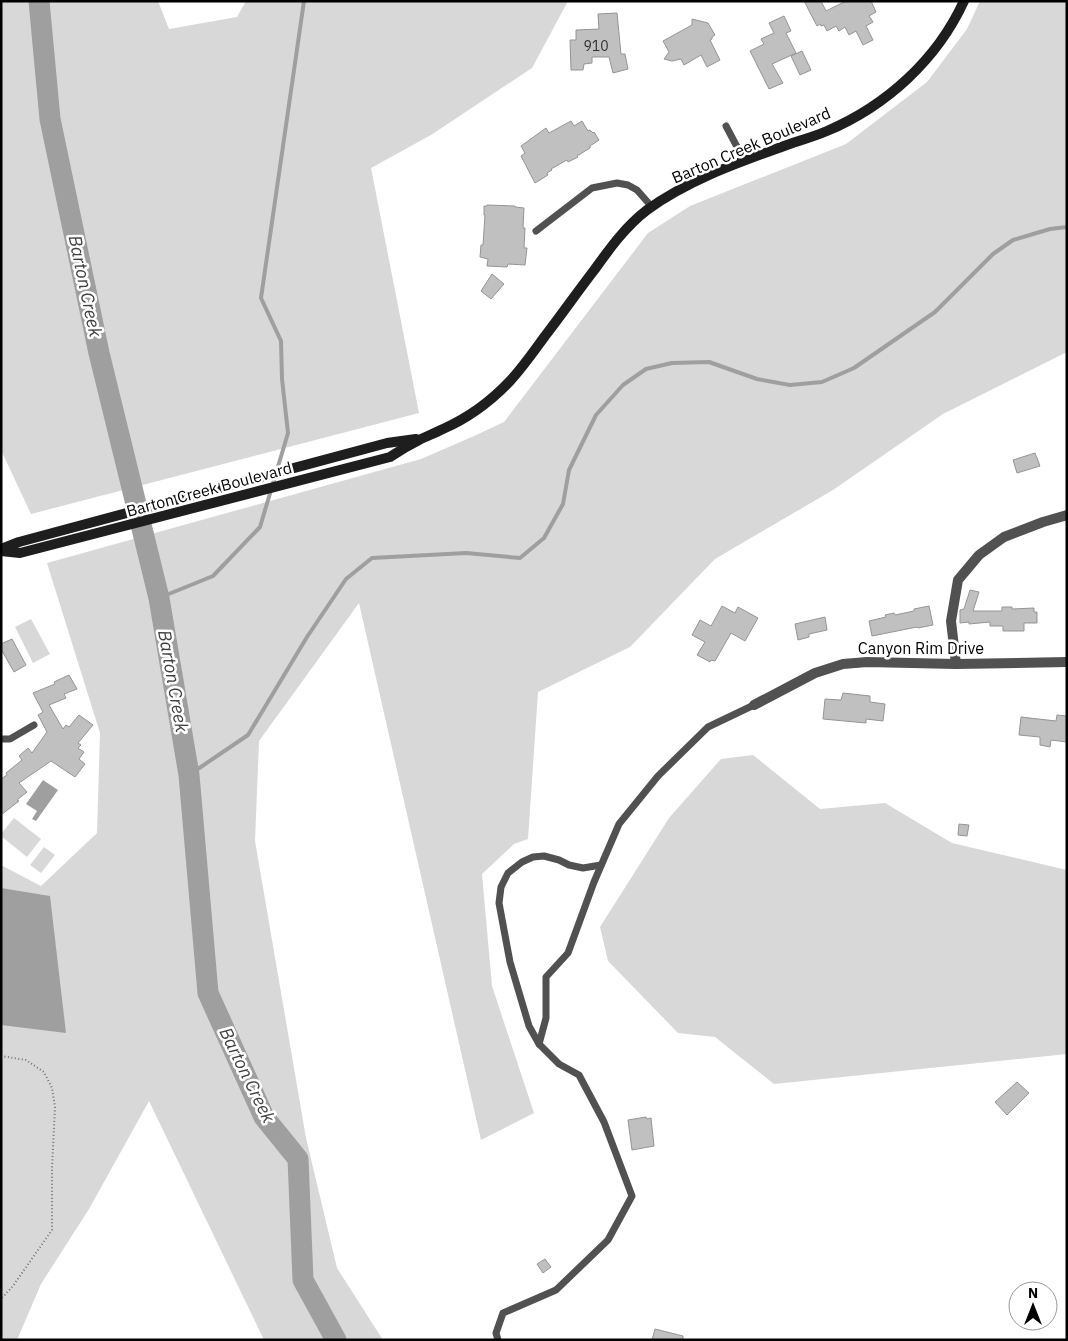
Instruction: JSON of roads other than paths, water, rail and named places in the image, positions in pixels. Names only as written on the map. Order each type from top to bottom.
[{"type":"street","name":"Barton Creek Boulevard","points":[[1,550],[20,553],[390,457],[420,439],[462,420],[510,382],[613,245],[630,226],[652,207],[664,198],[691,184],[744,160],[826,132],[868,111],[913,74],[927,59],[943,38],[964,1]]},
{"type":"street","name":"Barton Creek Boulevard","points":[[1,550],[19,542],[386,443],[420,439]]},
{"type":"street","points":[[956,664],[951,620],[958,580],[979,555],[1004,537],[1067,515]]},
{"type":"street","name":"Canyon Rim Drive","points":[[754,705],[815,673],[843,664],[868,662],[956,664],[1067,662]]},
{"type":"lane","points":[[726,126],[744,160]]},
{"type":"lane","points":[[536,231],[592,188],[616,183],[628,185],[637,190],[652,207]]},
{"type":"lane","points":[[539,1044],[546,1018],[546,977],[568,953],[601,865],[619,824],[658,776],[708,727],[754,705]]},
{"type":"lane","points":[[1,739],[10,739],[34,725]]},
{"type":"lane","points":[[498,1340],[496,1333],[504,1313],[556,1290],[608,1240],[632,1196],[604,1122],[579,1075],[559,1064],[539,1044],[529,1026],[510,962],[499,904],[501,887],[508,873],[522,862],[533,857],[544,856],[582,868],[601,865]]},
{"type":"waterway","name":"Barton Creek","points":[[39,1],[50,119],[99,353],[159,598],[189,775],[208,993],[264,1117],[298,1159],[303,1280],[336,1340]]},
{"type":"waterway","points":[[159,598],[213,576],[260,527],[288,433],[282,379],[281,341],[261,298],[304,1]]},
{"type":"waterway","points":[[189,775],[248,735],[307,637],[346,579],[372,558],[466,553],[520,558],[544,538],[563,504],[569,470],[596,415],[623,385],[646,369],[672,363],[709,362],[757,379],[790,385],[822,382],[854,368],[935,312],[993,254],[1013,240],[1050,229],[1067,227]]}]
